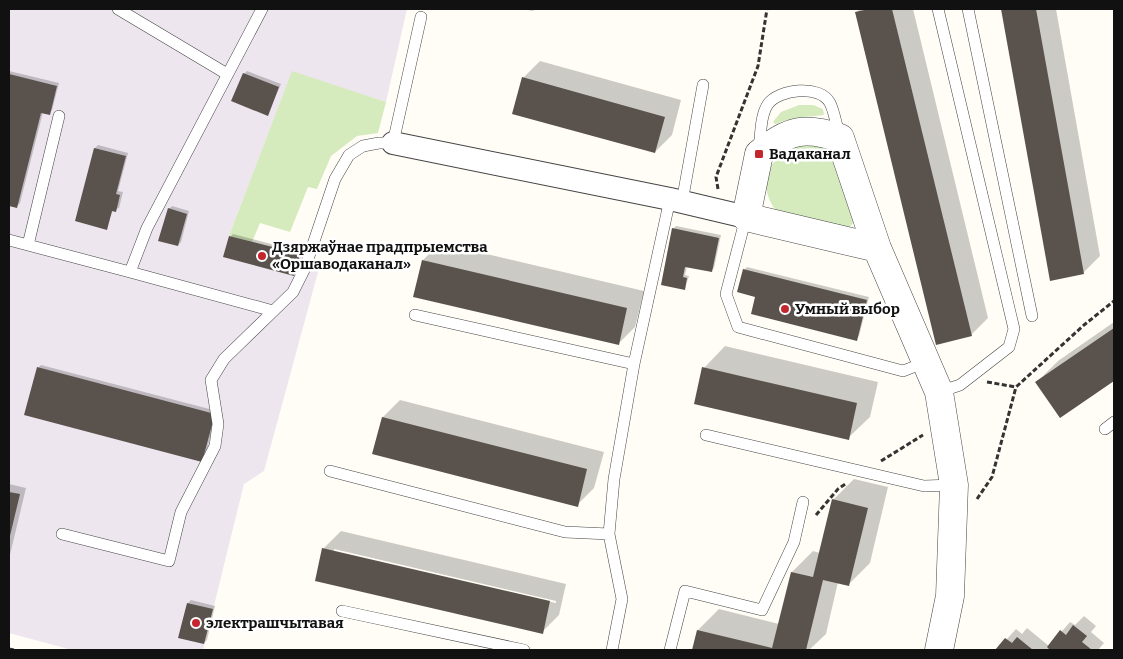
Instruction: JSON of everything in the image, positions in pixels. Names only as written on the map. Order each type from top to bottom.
[{"type":"street","points":[[734,214],[759,154],[780,137],[797,132],[819,131],[840,138],[877,248],[939,392],[954,484],[950,596],[939,650]]},
{"type":"street","points":[[393,143],[676,200],[877,248]]},
{"type":"lane","points":[[118,9],[227,74]]},
{"type":"lane","points":[[130,272],[146,228],[262,9]]},
{"type":"lane","points":[[938,9],[1014,329],[1009,348],[960,385],[939,392]]},
{"type":"lane","points":[[968,9],[1032,316]]},
{"type":"lane","points":[[62,534],[169,560],[181,512],[215,446],[218,424],[211,380],[224,359],[293,292],[305,268],[335,179],[349,155],[362,146],[393,143],[422,17]]},
{"type":"lane","points":[[612,650],[622,599],[609,534],[614,479],[634,364],[676,200],[702,85]]},
{"type":"lane","points":[[759,154],[762,120],[767,106],[775,96],[794,91],[810,91],[822,94],[829,102],[840,138]]},
{"type":"lane","points":[[28,245],[59,116]]},
{"type":"lane","points":[[734,214],[726,294],[738,327],[903,371],[926,362]]},
{"type":"lane","points":[[9,240],[273,311]]},
{"type":"lane","points":[[415,315],[634,364]]},
{"type":"lane","points":[[706,435],[924,486],[954,484]]},
{"type":"lane","points":[[330,471],[565,532],[609,534]]},
{"type":"lane","points":[[670,650],[685,591],[762,610],[794,542],[802,502]]},
{"type":"lane","points":[[342,611],[524,650]]},
{"type":"path","points":[[734,214],[716,177],[758,66],[767,9]]},
{"type":"path","points":[[972,506],[992,477],[1016,387],[1084,325],[1114,301]]},
{"type":"path","points":[[968,378],[1016,387]]},
{"type":"path","points":[[9,649],[14,650]]},
{"type":"shaded area","points":[[9,9],[407,9],[386,102],[292,72],[229,236],[321,261],[264,471],[244,484],[203,650],[72,650],[9,633]]},
{"type":"green space","points":[[292,71],[386,102],[378,133],[357,136],[331,156],[317,189],[308,187],[290,232],[260,223],[252,242],[229,236]]},
{"type":"green space","points":[[799,105],[813,105],[823,109],[824,115],[795,118],[775,124],[773,122],[781,112]]},
{"type":"green space","points":[[807,143],[832,149],[854,215],[853,223],[849,228],[790,220],[782,217],[770,201],[766,180],[773,163],[788,150]]},
{"type":"building","points":[[869,9],[892,9],[972,336],[936,345],[855,12]]},
{"type":"building","points":[[1001,9],[1036,9],[1084,274],[1050,281]]},
{"type":"building","points":[[243,73],[279,87],[268,116],[231,101]]},
{"type":"building","points":[[9,74],[57,86],[50,115],[41,113],[17,208],[9,206]]},
{"type":"building","points":[[522,77],[665,117],[655,153],[512,114]]},
{"type":"building","points":[[94,148],[126,156],[116,194],[120,195],[116,212],[112,211],[107,230],[75,221]]},
{"type":"building","points":[[168,208],[187,214],[178,246],[158,241]]},
{"type":"building","points":[[672,228],[719,238],[712,272],[685,267],[683,277],[687,278],[685,290],[661,285]]},
{"type":"building","name":"Дзяржаўнае прадпрыемства «Оршаводаканал»","points":[[229,236],[300,254],[294,276],[223,257]]},
{"type":"building","points":[[422,260],[627,308],[619,345],[413,297]]},
{"type":"building","points":[[743,269],[867,300],[857,341],[751,314],[755,297],[737,292]]},
{"type":"building","points":[[1114,328],[1114,381],[1060,418],[1035,382]]},
{"type":"building","points":[[37,367],[215,414],[202,462],[24,415]]},
{"type":"building","points":[[702,367],[857,403],[849,440],[694,404]]},
{"type":"building","points":[[382,417],[587,469],[578,507],[372,454]]},
{"type":"building","points":[[9,492],[20,494],[9,540]]},
{"type":"building","points":[[832,499],[868,508],[849,586],[823,580],[806,650],[692,650],[697,630],[772,648],[791,572],[813,577]]},
{"type":"building","points":[[322,548],[550,601],[543,634],[315,581]]},
{"type":"building","name":"электрашчытавая","points":[[187,603],[213,609],[204,644],[178,638]]},
{"type":"building","points":[[1073,625],[1087,636],[1082,642],[1092,650],[1050,650],[1047,647],[1060,630],[1066,635]]},
{"type":"building","points":[[1017,637],[1033,650],[995,650],[1005,638],[1012,643]]},
{"type":"place","name":"Вадаканал","points":[[759,154]]},
{"type":"place","name":"Дзяржаўнае прадпрыемства «Оршаводаканал»","points":[[262,256]]},
{"type":"place","name":"Умный выбор","points":[[785,309]]},
{"type":"place","name":"электрашчытавая","points":[[196,623]]}]
